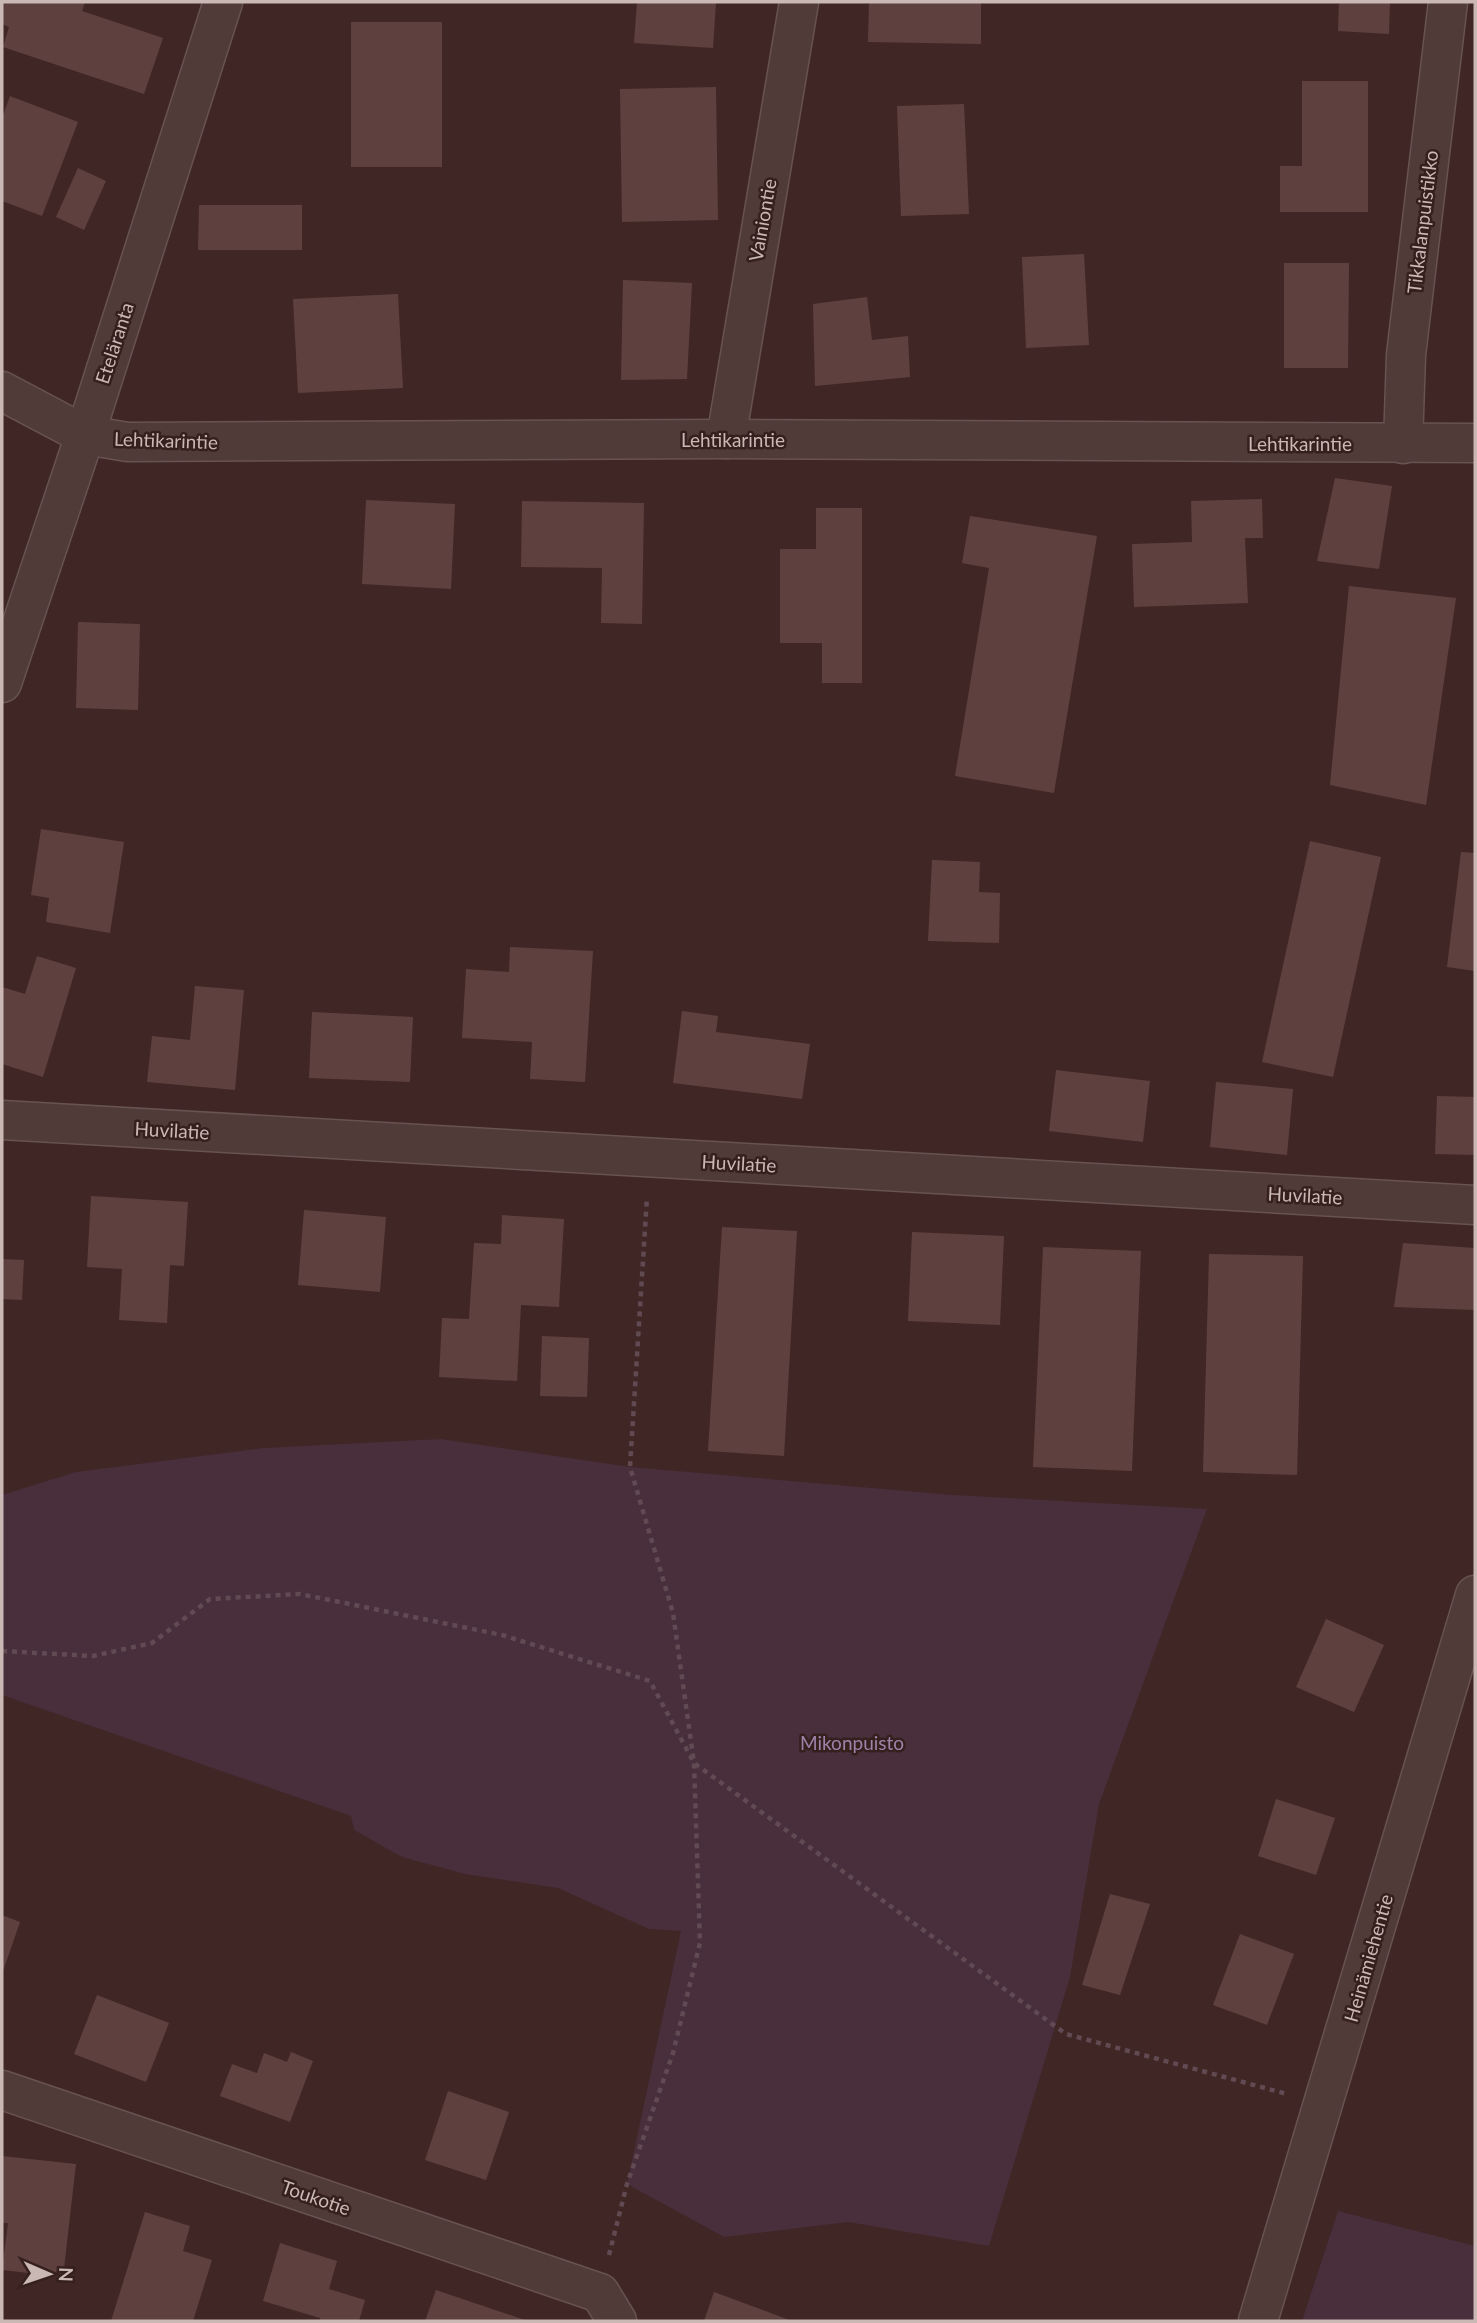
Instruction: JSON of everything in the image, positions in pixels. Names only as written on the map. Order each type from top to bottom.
[{"type":"street","name":"Eteläranta","points":[[2,683],[85,435],[223,2]]},
{"type":"street","name":"Vainiontie","points":[[726,439],[799,2]]},
{"type":"street","name":"Tikkalanpuistikko","points":[[1403,444],[1406,355],[1448,2]]},
{"type":"street","name":"Lehtikarintie","points":[[2,391],[85,435],[128,442],[726,439],[1475,443]]},
{"type":"street","name":"Huvilatie","points":[[2,1120],[1475,1205]]},
{"type":"street","name":"Heinämiehentie","points":[[1258,2321],[1325,2105],[1475,1595]]},
{"type":"street","name":"Toukotie","points":[[2,2090],[608,2307]]},
{"type":"path","points":[[608,2307],[626,2184],[673,2053],[700,1943],[694,1763],[673,1613],[630,1467],[649,1157]]},
{"type":"path","points":[[2,1651],[93,1657],[152,1643],[210,1599],[300,1594],[502,1635],[650,1681],[694,1763],[1066,2034],[1325,2105]]},
{"type":"green space","name":"Mikonpuisto","points":[[441,1439],[630,1467],[953,1495],[1207,1509],[1099,1804],[1070,1977],[989,2246],[848,2222],[724,2237],[627,2184],[681,1931],[649,1929],[558,1888],[465,1874],[402,1857],[354,1830],[351,1816],[2,1695],[2,1495],[76,1472],[264,1448]]},
{"type":"green space","points":[[1338,2211],[1475,2246],[1475,2321],[1302,2321]]},
{"type":"building","points":[[2,2],[85,2],[82,11],[163,38],[144,94],[3,47],[9,27],[2,24]]},
{"type":"building","points":[[637,2],[716,2],[713,48],[634,43]]},
{"type":"building","points":[[869,2],[981,2],[981,44],[868,42]]},
{"type":"building","points":[[1339,2],[1390,2],[1389,34],[1338,31]]},
{"type":"building","points":[[351,22],[442,22],[442,167],[351,167]]},
{"type":"building","points":[[1302,81],[1368,81],[1368,212],[1280,212],[1280,166],[1302,166]]},
{"type":"building","points":[[716,87],[718,220],[622,222],[620,89]]},
{"type":"building","points":[[10,96],[78,122],[42,216],[2,201],[2,118]]},
{"type":"building","points":[[964,104],[969,214],[901,216],[897,106]]},
{"type":"building","points":[[78,168],[106,181],[84,230],[56,217]]},
{"type":"building","points":[[199,205],[302,205],[302,250],[198,250]]},
{"type":"building","points":[[1084,254],[1089,345],[1026,348],[1022,257]]},
{"type":"building","points":[[1284,263],[1349,263],[1348,368],[1284,368]]},
{"type":"building","points":[[623,280],[692,283],[687,379],[621,380]]},
{"type":"building","points":[[398,294],[403,388],[298,393],[293,299]]},
{"type":"building","points":[[867,297],[872,340],[908,336],[910,377],[815,386],[813,304]]},
{"type":"building","points":[[1335,478],[1392,486],[1379,569],[1317,561]]},
{"type":"building","points":[[1262,499],[1263,538],[1245,538],[1248,603],[1134,607],[1132,544],[1192,542],[1191,501]]},
{"type":"building","points":[[366,500],[455,504],[451,589],[362,584]]},
{"type":"building","points":[[522,501],[644,503],[642,624],[601,623],[602,568],[521,567]]},
{"type":"building","points":[[816,508],[862,508],[862,683],[822,683],[822,643],[780,643],[780,549],[816,549]]},
{"type":"building","points":[[970,516],[1097,536],[1054,793],[955,776],[989,568],[962,563]]},
{"type":"building","points":[[1349,586],[1456,598],[1426,805],[1330,785]]},
{"type":"building","points":[[78,622],[140,624],[138,710],[76,708]]},
{"type":"building","points":[[41,829],[124,842],[110,933],[46,922],[49,898],[31,895]]},
{"type":"building","points":[[1310,841],[1381,857],[1333,1077],[1262,1062]]},
{"type":"building","points":[[1461,852],[1475,853],[1475,971],[1447,967]]},
{"type":"building","points":[[932,860],[980,862],[979,892],[1000,893],[999,943],[928,941]]},
{"type":"building","points":[[510,947],[593,951],[585,1082],[530,1079],[532,1042],[462,1038],[466,969],[509,972]]},
{"type":"building","points":[[37,956],[76,968],[43,1077],[2,1064],[2,987],[25,994]]},
{"type":"building","points":[[195,986],[244,990],[235,1090],[147,1082],[152,1036],[190,1040]]},
{"type":"building","points":[[682,1011],[718,1016],[716,1032],[810,1044],[802,1099],[673,1083]]},
{"type":"building","points":[[312,1012],[413,1017],[410,1082],[309,1078]]},
{"type":"building","points":[[1056,1070],[1150,1081],[1143,1142],[1049,1131]]},
{"type":"building","points":[[1216,1082],[1293,1089],[1287,1155],[1210,1147]]},
{"type":"building","points":[[1437,1096],[1475,1097],[1475,1155],[1435,1154]]},
{"type":"building","points":[[91,1196],[188,1202],[184,1266],[170,1265],[167,1323],[119,1320],[122,1269],[87,1267]]},
{"type":"building","points":[[304,1210],[386,1217],[380,1292],[298,1285]]},
{"type":"building","points":[[502,1215],[564,1219],[559,1307],[521,1305],[517,1381],[439,1377],[442,1318],[469,1319],[474,1243],[501,1244]]},
{"type":"building","points":[[722,1227],[797,1231],[784,1456],[708,1451]]},
{"type":"building","points":[[912,1232],[1004,1236],[1000,1325],[908,1321]]},
{"type":"building","points":[[1403,1243],[1475,1248],[1475,1310],[1394,1307]]},
{"type":"building","points":[[1043,1247],[1141,1251],[1132,1471],[1033,1467]]},
{"type":"building","points":[[1209,1254],[1303,1256],[1297,1475],[1203,1472]]},
{"type":"building","points":[[2,1259],[24,1260],[22,1300],[2,1299]]},
{"type":"building","points":[[542,1336],[589,1338],[587,1397],[540,1396]]},
{"type":"building","points":[[1326,1619],[1384,1645],[1354,1712],[1296,1687]]},
{"type":"building","points":[[1276,1799],[1335,1818],[1316,1875],[1258,1856]]},
{"type":"building","points":[[1110,1894],[1150,1904],[1120,1995],[1082,1985]]},
{"type":"building","points":[[2,1915],[20,1922],[2,1974]]},
{"type":"building","points":[[1240,1934],[1294,1954],[1267,2025],[1213,2005]]},
{"type":"building","points":[[97,1995],[169,2023],[146,2082],[74,2054]]},
{"type":"building","points":[[291,2052],[313,2061],[290,2122],[220,2096],[232,2064],[257,2073],[264,2053],[287,2062]]},
{"type":"building","points":[[448,2091],[509,2112],[486,2180],[425,2160]]},
{"type":"building","points":[[2,2156],[76,2164],[63,2277],[2,2270],[8,2223],[2,2223]]},
{"type":"building","points":[[145,2212],[190,2226],[183,2251],[212,2260],[193,2321],[111,2321]]},
{"type":"building","points":[[280,2243],[337,2261],[329,2289],[365,2300],[359,2321],[320,2321],[320,2318],[263,2301]]},
{"type":"building","points":[[436,2290],[528,2321],[425,2321]]},
{"type":"building","points":[[714,2292],[792,2321],[704,2321]]}]
